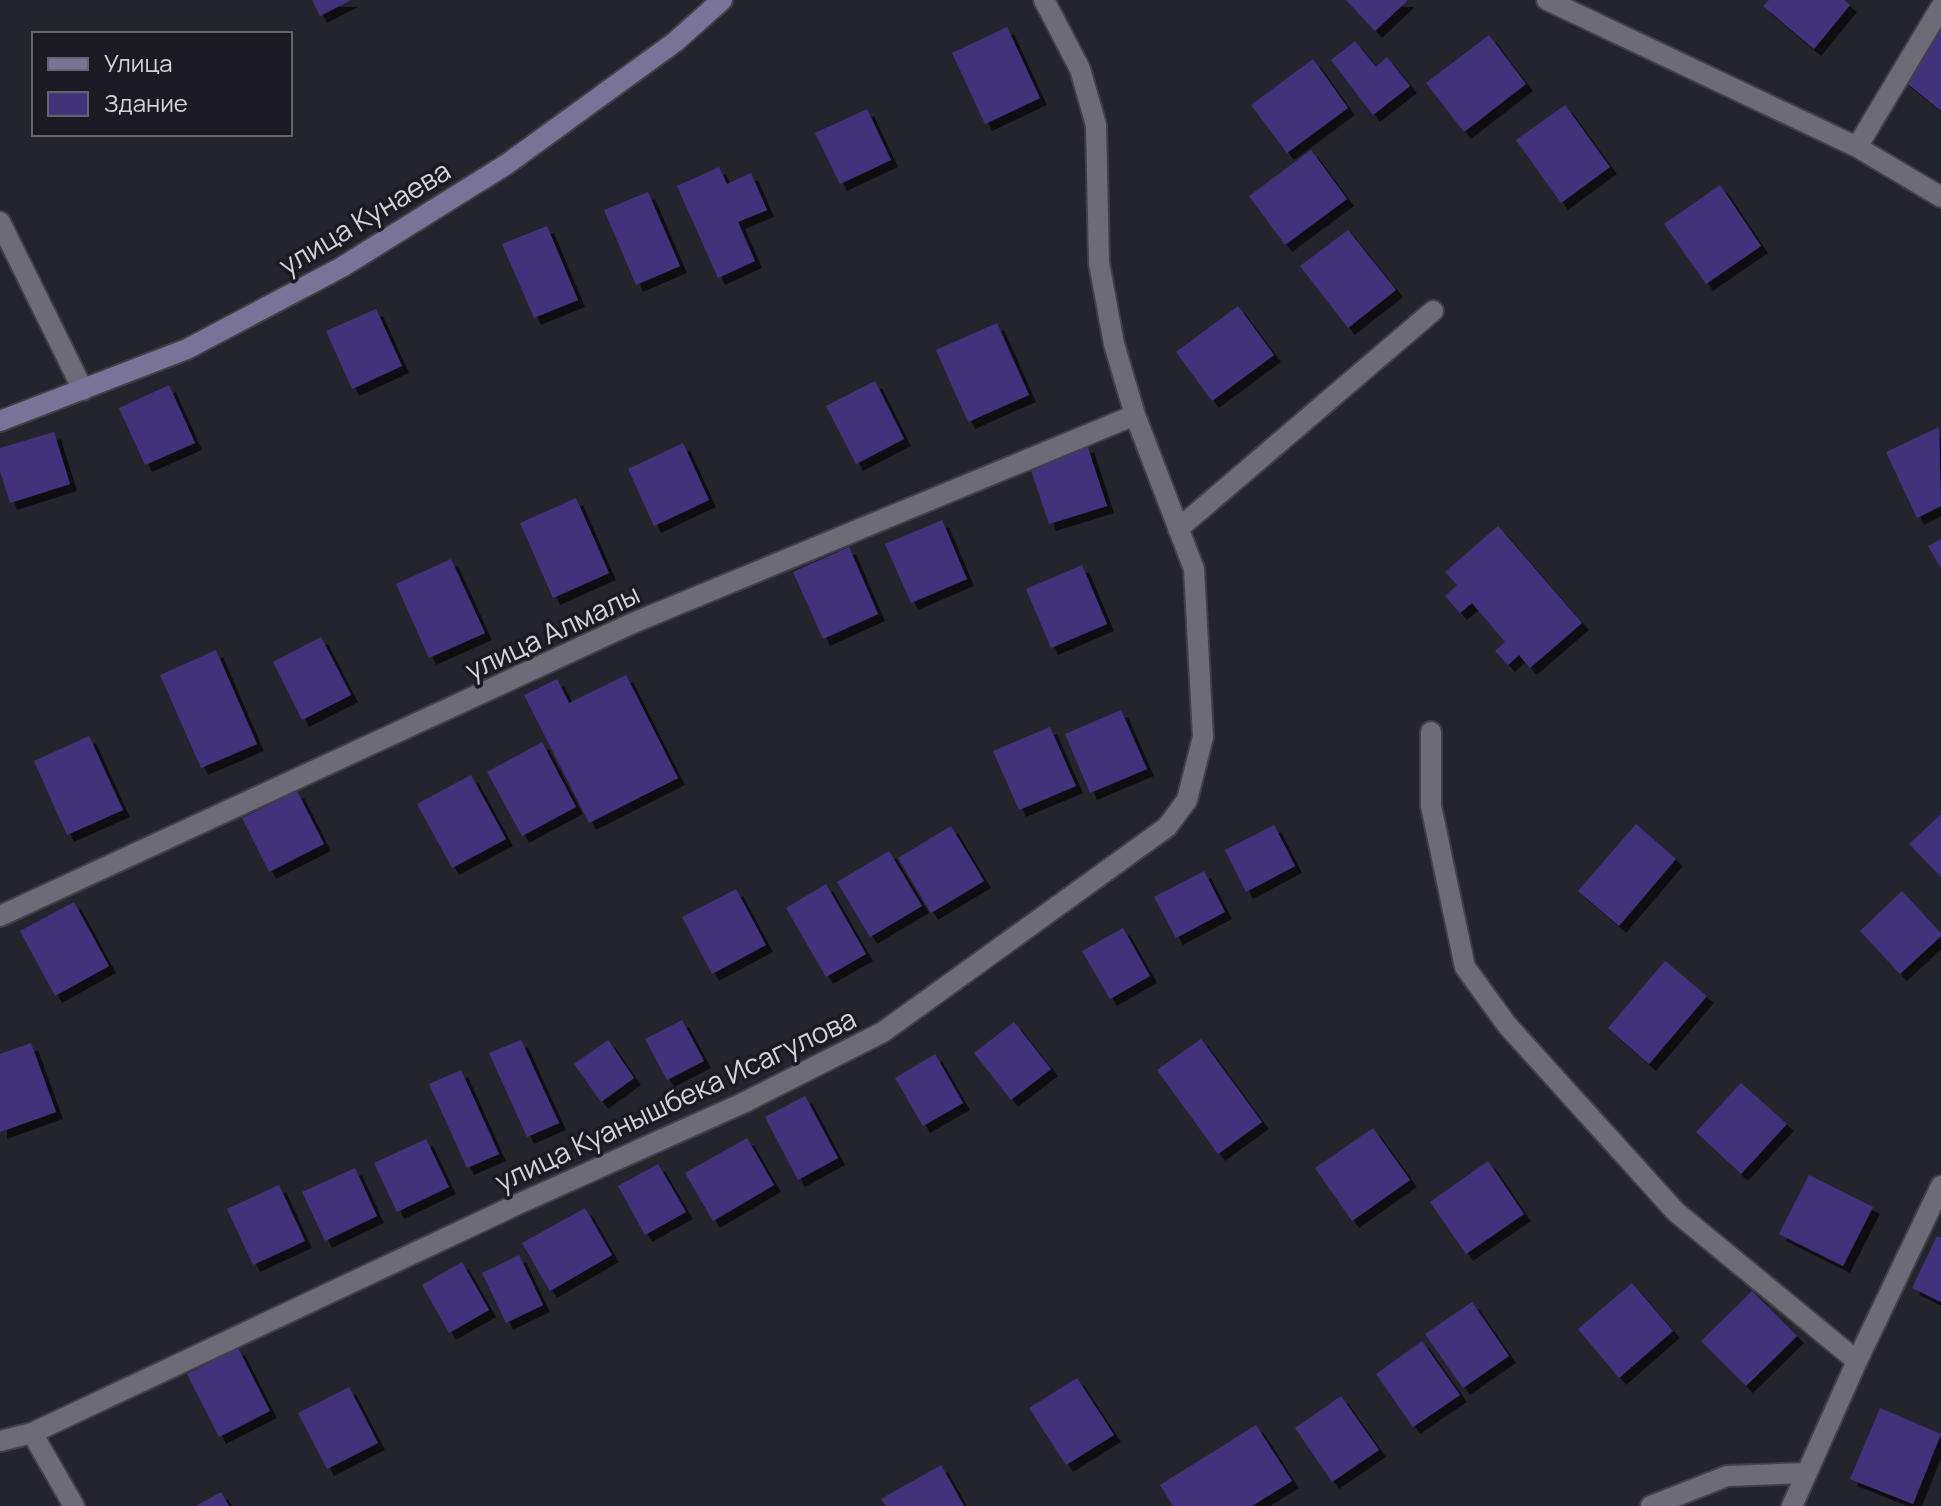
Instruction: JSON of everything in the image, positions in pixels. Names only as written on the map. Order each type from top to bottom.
[{"type":"main road","name":"улица Кунаева","points":[[0,421],[187,349],[342,267],[507,164],[675,42],[722,0]]},
{"type":"street","name":"улица Куанышбека Исагулова","points":[[0,1441],[32,1433],[516,1205],[743,1103],[883,1032],[1167,827],[1187,800],[1203,737],[1194,569],[1135,415],[1114,344],[1099,263],[1096,125],[1080,69],[1044,0]]},
{"type":"street","points":[[1547,0],[1857,147],[1941,197]]},
{"type":"street","points":[[1857,147],[1941,7]]},
{"type":"street","points":[[0,222],[83,390]]},
{"type":"street","points":[[1178,529],[1433,311]]},
{"type":"street","name":"улица Алмалы","points":[[0,916],[633,623],[1135,415]]},
{"type":"street","points":[[1431,732],[1431,806],[1465,967],[1507,1025],[1676,1212],[1857,1361]]},
{"type":"street","points":[[1792,1506],[1941,1186]]},
{"type":"street","points":[[32,1433],[74,1506]]},
{"type":"street","points":[[1651,1506],[1727,1476],[1807,1473]]},
{"type":"building","points":[[312,0],[351,0],[320,16]]},
{"type":"building","points":[[1346,0],[1408,0],[1375,31]]},
{"type":"building","points":[[1769,0],[1844,0],[1850,5],[1814,49],[1763,6]]},
{"type":"building","points":[[1007,27],[1040,98],[985,124],[952,53]]},
{"type":"building","points":[[1941,30],[1941,111],[1902,79]]},
{"type":"building","points":[[1489,35],[1526,84],[1464,132],[1426,83]]},
{"type":"building","points":[[1355,41],[1376,67],[1387,57],[1410,86],[1373,115],[1331,60]]},
{"type":"building","points":[[1313,59],[1348,108],[1287,153],[1251,105]]},
{"type":"building","points":[[1565,105],[1610,167],[1561,203],[1516,140]]},
{"type":"building","points":[[867,109],[891,160],[840,184],[815,133]]},
{"type":"building","points":[[1311,150],[1347,199],[1285,245],[1249,196]]},
{"type":"building","points":[[719,167],[727,184],[751,173],[767,210],[738,222],[755,261],[718,278],[677,186]]},
{"type":"building","points":[[1720,185],[1761,246],[1706,284],[1664,224]]},
{"type":"building","points":[[648,192],[680,266],[636,285],[604,210]]},
{"type":"building","points":[[547,226],[578,300],[534,318],[502,244]]},
{"type":"building","points":[[1348,230],[1396,290],[1348,328],[1300,266]]},
{"type":"building","points":[[1238,306],[1274,355],[1212,401],[1176,352]]},
{"type":"building","points":[[376,309],[402,366],[352,389],[326,331]]},
{"type":"building","points":[[997,323],[1029,395],[968,422],[936,350]]},
{"type":"building","points":[[875,381],[904,439],[856,464],[826,406]]},
{"type":"building","points":[[169,385],[195,443],[145,465],[119,408]]},
{"type":"building","points":[[1939,427],[1941,506],[1917,518],[1886,452]]},
{"type":"building","points":[[54,432],[70,484],[10,503],[0,471],[0,448]]},
{"type":"building","points":[[683,443],[709,500],[654,526],[628,469]]},
{"type":"building","points":[[1087,445],[1107,506],[1049,524],[1029,464]]},
{"type":"building","points":[[576,498],[609,573],[553,598],[520,523]]},
{"type":"building","points":[[942,520],[967,579],[911,603],[885,544]]},
{"type":"building","points":[[1498,526],[1582,623],[1530,668],[1519,655],[1508,665],[1495,651],[1505,642],[1472,603],[1460,613],[1445,596],[1457,585],[1445,572]]},
{"type":"building","points":[[1941,539],[1941,568],[1928,546]]},
{"type":"building","points":[[849,547],[878,614],[823,639],[793,572]]},
{"type":"building","points":[[451,559],[485,633],[429,658],[396,584]]},
{"type":"building","points":[[1082,565],[1107,624],[1051,648],[1026,589]]},
{"type":"building","points":[[321,637],[351,695],[302,720],[273,662]]},
{"type":"building","points":[[216,650],[257,744],[201,768],[160,675]]},
{"type":"building","points":[[626,675],[678,778],[589,823],[524,695],[557,679],[569,703]]},
{"type":"building","points":[[1121,710],[1147,769],[1090,793],[1065,734]]},
{"type":"building","points":[[1050,727],[1076,786],[1019,810],[993,751]]},
{"type":"building","points":[[89,736],[123,810],[67,835],[34,761]]},
{"type":"building","points":[[542,742],[576,807],[522,836],[487,772]]},
{"type":"building","points":[[471,775],[506,839],[452,868],[417,804]]},
{"type":"building","points":[[297,791],[324,844],[269,872],[242,818]]},
{"type":"building","points":[[1941,814],[1941,877],[1909,844]]},
{"type":"building","points":[[1636,824],[1676,859],[1619,926],[1578,891]]},
{"type":"building","points":[[1274,825],[1295,866],[1246,892],[1225,850]]},
{"type":"building","points":[[951,826],[984,881],[931,913],[898,858]]},
{"type":"building","points":[[889,851],[922,906],[870,937],[837,882]]},
{"type":"building","points":[[1204,871],[1225,912],[1176,938],[1154,897]]},
{"type":"building","points":[[826,884],[866,954],[826,977],[786,908]]},
{"type":"building","points":[[736,889],[766,945],[712,974],[682,917]]},
{"type":"building","points":[[1902,891],[1941,936],[1900,974],[1860,931]]},
{"type":"building","points":[[74,902],[109,966],[55,996],[20,931]]},
{"type":"building","points":[[1123,928],[1150,976],[1110,999],[1082,951]]},
{"type":"building","points":[[1665,961],[1707,996],[1649,1064],[1608,1028]]},
{"type":"building","points":[[682,1020],[704,1061],[667,1080],[645,1039]]},
{"type":"building","points":[[1014,1022],[1051,1069],[1011,1100],[974,1053]]},
{"type":"building","points":[[1201,1039],[1262,1122],[1218,1154],[1157,1070]]},
{"type":"building","points":[[521,1040],[559,1123],[527,1137],[489,1053]]},
{"type":"building","points":[[608,1040],[634,1078],[601,1102],[574,1064]]},
{"type":"building","points":[[31,1043],[56,1112],[0,1132],[0,1054]]},
{"type":"building","points":[[935,1054],[963,1103],[923,1126],[895,1078]]},
{"type":"building","points":[[461,1070],[499,1154],[467,1168],[429,1084]]},
{"type":"building","points":[[1741,1083],[1787,1124],[1741,1174],[1696,1132]]},
{"type":"building","points":[[805,1096],[838,1158],[798,1180],[765,1117]]},
{"type":"building","points":[[1373,1128],[1410,1180],[1352,1221],[1315,1168]]},
{"type":"building","points":[[747,1138],[774,1185],[713,1221],[685,1173]]},
{"type":"building","points":[[426,1139],[449,1187],[397,1212],[374,1163]]},
{"type":"building","points":[[1488,1161],[1524,1214],[1466,1254],[1430,1202]]},
{"type":"building","points":[[658,1164],[686,1212],[645,1235],[618,1186]]},
{"type":"building","points":[[355,1168],[377,1216],[325,1241],[302,1192]]},
{"type":"building","points":[[1809,1175],[1873,1207],[1843,1266],[1779,1234]]},
{"type":"building","points":[[279,1185],[305,1241],[253,1265],[227,1209]]},
{"type":"building","points":[[585,1208],[612,1255],[550,1291],[522,1243]]},
{"type":"building","points":[[1937,1236],[1941,1238],[1941,1302],[1912,1288]]},
{"type":"building","points":[[519,1255],[543,1305],[506,1323],[482,1273]]},
{"type":"building","points":[[462,1262],[489,1310],[449,1333],[422,1285]]},
{"type":"building","points":[[1632,1283],[1673,1331],[1619,1378],[1578,1329]]},
{"type":"building","points":[[1752,1291],[1797,1336],[1746,1386],[1701,1341]]},
{"type":"building","points":[[1472,1302],[1509,1356],[1463,1388],[1425,1334]]},
{"type":"building","points":[[1422,1341],[1460,1395],[1413,1427],[1376,1374]]},
{"type":"building","points":[[238,1348],[270,1411],[219,1437],[187,1374]]},
{"type":"building","points":[[1077,1378],[1114,1435],[1066,1465],[1029,1408]]},
{"type":"building","points":[[349,1387],[378,1443],[327,1469],[298,1413]]},
{"type":"building","points":[[1341,1396],[1379,1450],[1332,1482],[1295,1428]]},
{"type":"building","points":[[1880,1408],[1941,1434],[1913,1504],[1850,1479]]},
{"type":"building","points":[[1256,1425],[1292,1481],[1252,1506],[1173,1506],[1160,1485]]},
{"type":"building","points":[[941,1465],[964,1506],[886,1506],[881,1499]]},
{"type":"building","points":[[221,1492],[229,1506],[196,1506]]}]
